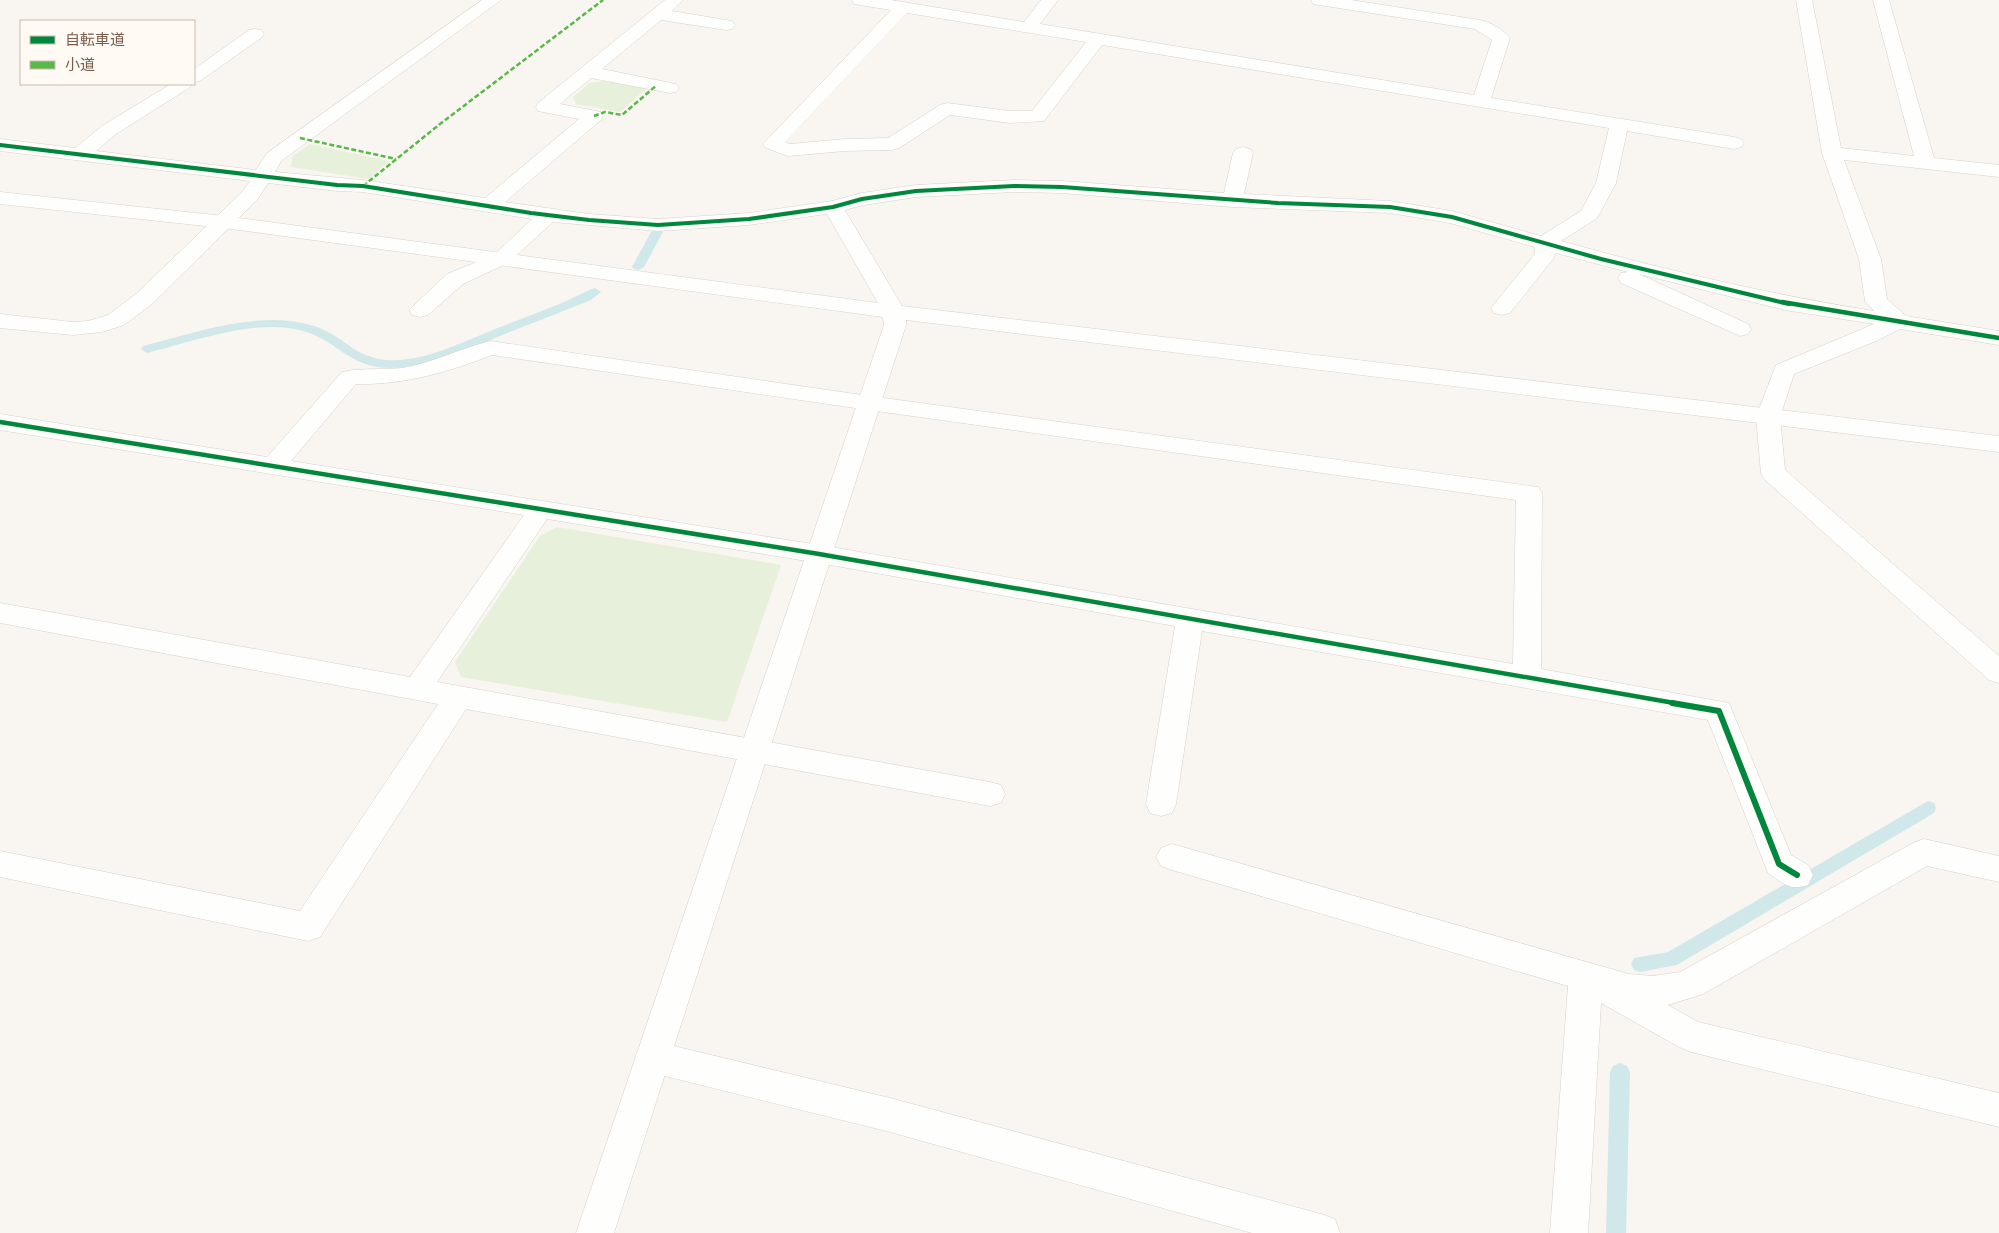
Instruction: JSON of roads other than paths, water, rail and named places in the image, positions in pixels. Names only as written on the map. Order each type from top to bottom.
[{"type":"street","points":[[0,321],[62,328],[82,328],[114,320],[128,313],[250,196],[274,157],[493,0]]},
{"type":"street","points":[[489,205],[594,116],[545,107],[675,0]]},
{"type":"street","points":[[860,0],[1734,144]]},
{"type":"street","points":[[1028,28],[1050,0]]},
{"type":"street","points":[[1319,0],[1463,14],[1480,24],[1501,38],[1481,102]]},
{"type":"street","points":[[1804,0],[1832,153],[1870,259],[1876,301],[1898,321]]},
{"type":"street","points":[[1881,0],[1926,163]]},
{"type":"street","points":[[903,7],[773,144],[788,150],[845,145],[892,144],[946,109],[1010,117],[1036,117],[1098,39]]},
{"type":"street","points":[[658,14],[726,25]]},
{"type":"street","points":[[195,76],[255,34]]},
{"type":"street","points":[[587,72],[670,88]]},
{"type":"street","points":[[80,154],[109,130],[181,85]]},
{"type":"street","points":[[1545,242],[1589,215],[1606,183],[1619,125]]},
{"type":"street","points":[[0,145],[337,185],[363,186],[548,215],[658,225],[749,219],[833,207],[862,199],[916,191],[1014,186],[1062,187],[1232,201],[1390,207],[1452,217],[1601,259],[1784,303],[1999,338]]},
{"type":"street","points":[[1232,201],[1243,153]]},
{"type":"street","points":[[1832,153],[1999,171]]},
{"type":"street","points":[[0,198],[224,222],[894,312],[1999,444]]},
{"type":"street","points":[[595,1233],[895,325],[894,312],[833,207]]},
{"type":"street","points":[[420,310],[455,279],[501,259],[548,215]]},
{"type":"street","points":[[1502,308],[1546,255],[1545,242]]},
{"type":"street","points":[[1601,259],[1632,279],[1740,329]]},
{"type":"street","points":[[1898,321],[1868,336],[1784,370],[1768,416],[1773,473],[1999,672]]},
{"type":"street","points":[[273,466],[350,377],[380,378],[410,374],[441,367],[490,348],[869,403],[1529,493],[1527,678]]},
{"type":"street","points":[[0,422],[819,554],[1719,711],[1779,864],[1797,875]]},
{"type":"street","points":[[418,688],[542,509]]},
{"type":"street","points":[[0,612],[990,794]]},
{"type":"street","points":[[1162,804],[1190,619]]},
{"type":"street","points":[[0,864],[308,927],[460,696]]},
{"type":"street","points":[[1172,857],[1586,977],[1629,989],[1648,992],[1664,992],[1683,986],[1924,852],[1999,869]]},
{"type":"street","points":[[1586,977],[1691,1036],[1999,1110]]},
{"type":"street","points":[[1569,1233],[1586,977]]},
{"type":"street","points":[[653,1057],[890,1115],[1321,1233]]},
{"type":"waterway","points":[[638,267],[657,232]]},
{"type":"waterway","points":[[147,349],[252,325],[293,325],[311,329],[363,360],[374,363],[399,364],[426,359],[453,350],[587,297],[595,292]]},
{"type":"waterway","points":[[1640,964],[1671,959],[1928,808]]},
{"type":"waterway","points":[[1616,1233],[1620,1072]]}]
